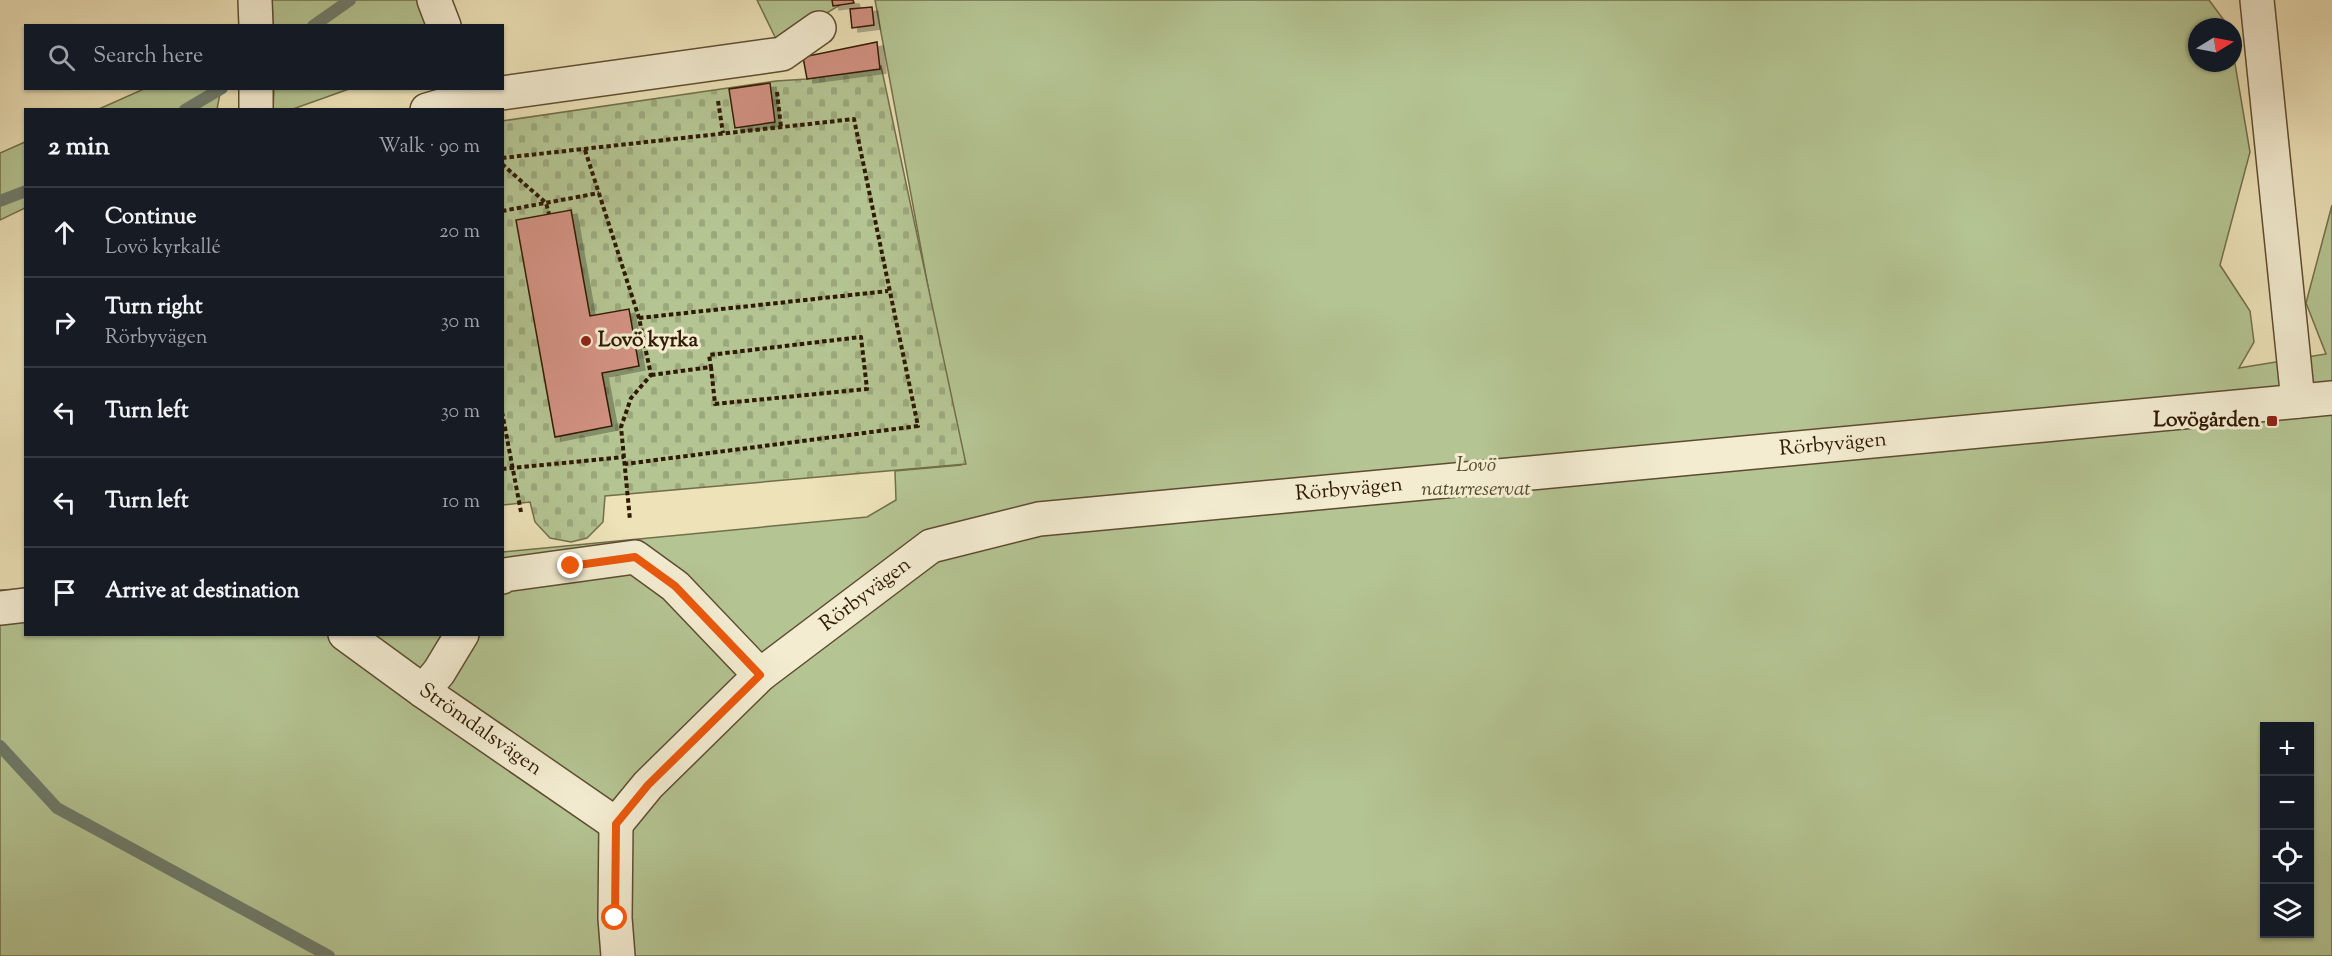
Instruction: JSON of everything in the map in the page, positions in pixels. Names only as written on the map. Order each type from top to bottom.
[{"type":"street","points":[[255,0],[255,24]]},
{"type":"street","points":[[434,0],[443,24]]},
{"type":"street","points":[[2257,0],[2298,401]]},
{"type":"street","points":[[435,108],[474,98],[782,54],[819,28]]},
{"type":"street","points":[[256,90],[256,108]]},
{"type":"street","name":"Rörbyvägen","points":[[616,824],[648,785],[760,675],[931,546],[1039,519],[2332,398]]},
{"type":"street","points":[[504,574],[635,557],[675,586],[760,675]]},
{"type":"street","points":[[0,608],[24,605]]},
{"type":"street","name":"Strömdalsvägen","points":[[348,636],[423,692],[616,824]]},
{"type":"street","points":[[423,692],[439,672],[461,636]]},
{"type":"street","points":[[616,824],[615,918],[618,956]]},
{"type":"path","points":[[504,158],[855,118],[888,291],[918,426],[625,464]]},
{"type":"path","points":[[585,150],[639,318],[651,375]]},
{"type":"path","points":[[504,166],[546,203],[549,214]]},
{"type":"path","points":[[504,211],[599,193]]},
{"type":"path","points":[[639,318],[888,291]]},
{"type":"path","points":[[861,337],[867,389],[715,404],[711,367],[708,355],[861,337]]},
{"type":"path","points":[[635,557],[621,427],[631,398],[651,375],[711,367]]},
{"type":"path","points":[[504,422],[521,512]]},
{"type":"path","points":[[504,469],[624,457]]},
{"type":"green space","points":[[272,0],[421,0],[431,24],[273,24]]},
{"type":"green space","points":[[757,0],[848,0],[778,43]]},
{"type":"green space","name":"Lovö naturreservat","points":[[875,0],[2209,0],[2222,18],[2188,18],[2188,72],[2236,72],[2250,152],[2220,265],[2250,311],[2254,342],[2239,368],[2326,354],[2306,303],[2332,205],[2332,956],[0,956],[0,590],[24,589],[24,636],[504,636],[504,552],[867,517],[896,500],[895,471],[961,465]]},
{"type":"green space","points":[[881,66],[966,464],[605,496],[603,522],[587,538],[571,542],[550,538],[535,522],[530,502],[504,505],[504,121],[776,81],[807,79]]},
{"type":"green space","points":[[142,90],[221,90],[217,108],[101,108]]},
{"type":"green space","points":[[274,90],[346,90],[296,108],[273,108]]},
{"type":"green space","points":[[24,142],[24,208],[0,220],[0,153]]},
{"type":"building","points":[[832,0],[853,0],[854,3],[833,6]]},
{"type":"building","points":[[872,7],[874,25],[852,28],[850,9]]},
{"type":"building","points":[[877,42],[880,69],[807,79],[803,57]]},
{"type":"building","points":[[770,83],[775,122],[735,128],[729,89]]},
{"type":"building","name":"Lovö kyrka","points":[[571,210],[590,316],[629,309],[639,366],[602,373],[612,426],[555,437],[516,220]]},
{"type":"waterway","points":[[316,24],[350,0]]},
{"type":"waterway","points":[[188,108],[219,90]]},
{"type":"waterway","points":[[0,201],[24,192]]},
{"type":"waterway","points":[[0,746],[57,808],[329,956]]},
{"type":"place","name":"Lovö kyrka","points":[[586,341]]},
{"type":"place","name":"Lovögården","points":[[2272,421]]},
{"type":"route","points":[[571,566],[635,557],[675,586],[760,675],[648,785],[616,824],[615,918]]}]
